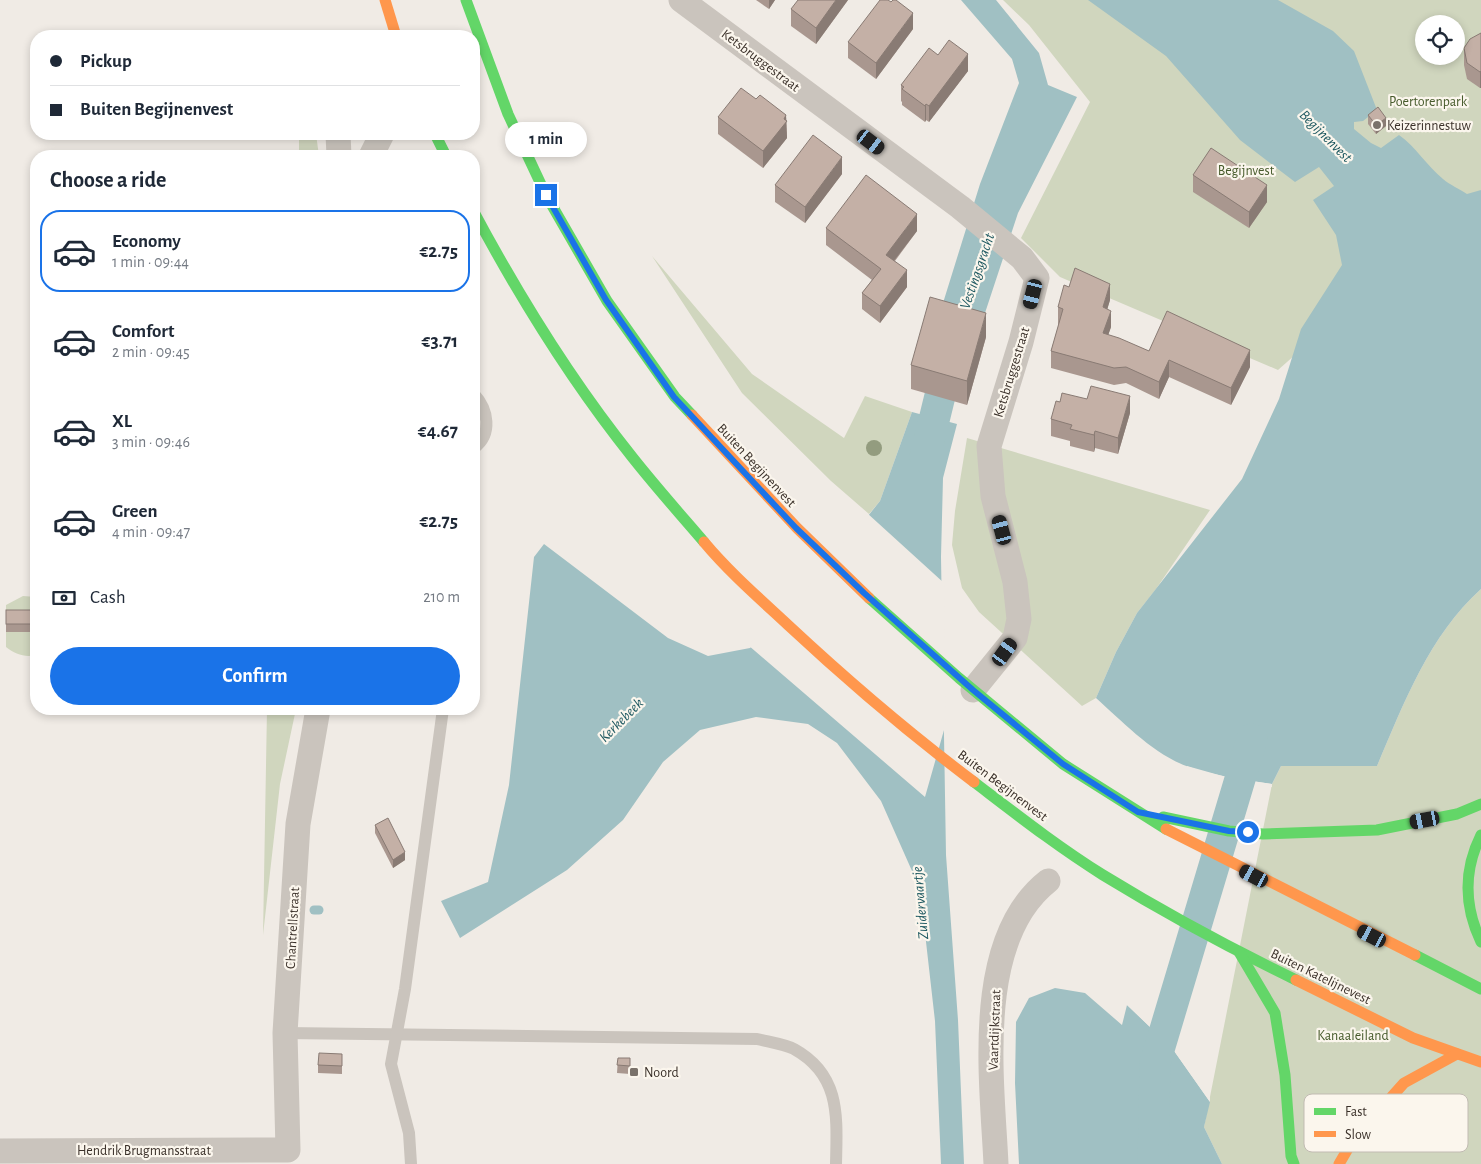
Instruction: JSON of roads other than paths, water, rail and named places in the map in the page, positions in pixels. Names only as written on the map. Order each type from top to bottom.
[{"type":"main road","points":[[385,0],[394,30]]},
{"type":"main road","name":"Buiten Begijnenvest","points":[[466,0],[473,30]]},
{"type":"main road","name":"Buiten Begijnenvest","points":[[482,70],[508,114],[546,195],[606,300],[674,397],[796,528],[864,593],[966,684],[1063,764],[1171,832],[1254,876],[1481,989]]},
{"type":"main road","name":"Buiten Begijnenvest","points":[[480,223],[506,272],[564,364],[621,442],[723,565],[750,592],[938,755],[1025,821],[1102,874],[1153,904]]},
{"type":"main road","points":[[1138,812],[1229,831],[1263,834],[1377,830],[1458,814],[1481,804]]},
{"type":"main road","points":[[1481,835],[1476,844],[1469,869],[1466,896],[1471,923],[1481,942]]},
{"type":"main road","name":"Buiten Katelijnevest","points":[[1153,904],[1239,952],[1414,1038],[1481,1062]]},
{"type":"main road","points":[[1239,952],[1275,1013],[1285,1075],[1291,1156],[1294,1164]]},
{"type":"main road","points":[[1394,1094],[1404,1083],[1457,1054]]},
{"type":"main road","points":[[1339,1164],[1346,1152]]},
{"type":"street","name":"Ketsbruggestraat","points":[[681,0],[960,208],[1022,258],[1037,278],[1021,342],[989,446],[993,496],[1015,582],[1019,619],[1016,638],[1000,658],[966,684]]},
{"type":"street","name":"Chantrellstraat","points":[[290,1157],[285,1033],[298,824],[317,715]]},
{"type":"street","name":"Vaartdijkstraat","points":[[996,1164],[992,1080],[993,994],[1006,940],[1034,892],[1048,881]]},
{"type":"street","name":"Hendrik Brugmansstraat","points":[[0,1151],[79,1150],[290,1157]]},
{"type":"lane","points":[[480,401],[487,419],[485,432],[480,439]]},
{"type":"lane","points":[[411,1164],[409,1133],[391,1064],[406,989],[442,715]]},
{"type":"lane","points":[[285,1033],[757,1039],[793,1049],[822,1070],[835,1098],[836,1164]]},
{"type":"lane","points":[[44,1164],[79,1150]]},
{"type":"water","points":[[961,0],[996,0],[1039,53],[1048,85],[1077,97],[1018,213],[984,316],[943,303],[980,184],[1019,83],[1012,59]]},
{"type":"water","name":"Begijnenvest","points":[[1088,0],[1278,0],[1333,31],[1354,51],[1377,110],[1363,121],[1354,122],[1354,129],[1371,143],[1381,148],[1399,135],[1411,145],[1437,174],[1449,183],[1467,194],[1481,190],[1481,589],[1463,608],[1432,649],[1397,718],[1377,766],[1281,766],[1272,784],[1209,773],[1176,762],[1164,755],[1140,737],[1096,698],[1116,652],[1137,613],[1242,479],[1279,399],[1301,329],[1342,265],[1336,235],[1313,200],[1334,186],[1319,167],[1295,182],[1240,140],[1166,56]]},
{"type":"water","points":[[912,412],[957,424],[943,478],[941,557],[946,855],[958,1020],[964,1164],[941,1164],[935,1021],[920,889],[881,801],[837,743],[808,724],[756,717],[700,730],[663,762],[623,820],[567,870],[460,938],[441,901],[488,882],[509,785],[534,557],[544,544],[668,638],[708,656],[750,648],[806,593],[880,501]]},
{"type":"water","points":[[1055,988],[1085,993],[1122,1025],[1127,1005],[1172,1048],[1210,1102],[1204,1127],[1222,1164],[1019,1164],[1015,1083],[1016,1022],[1029,998]]},
{"type":"waterway","name":"Vestingsgracht","points":[[925,457],[950,355]]},
{"type":"waterway","points":[[1153,1164],[1155,1063],[1252,739]]},
{"type":"waterway","name":"Kerkebeek","points":[[314,910],[319,910]]},
{"type":"place","name":"Keizerinnestuw","points":[[1377,125]]},
{"type":"place","name":"Noord","points":[[634,1072]]},
{"type":"park label","name":"Poertorenpark","points":[[1428,101]]},
{"type":"park label","name":"Begijnvest","points":[[1246,170]]},
{"type":"park label","name":"Kanaaleiland","points":[[1353,1035]]},
{"type":"water label","name":"Zuidervaartje","points":[[920,903]]}]
